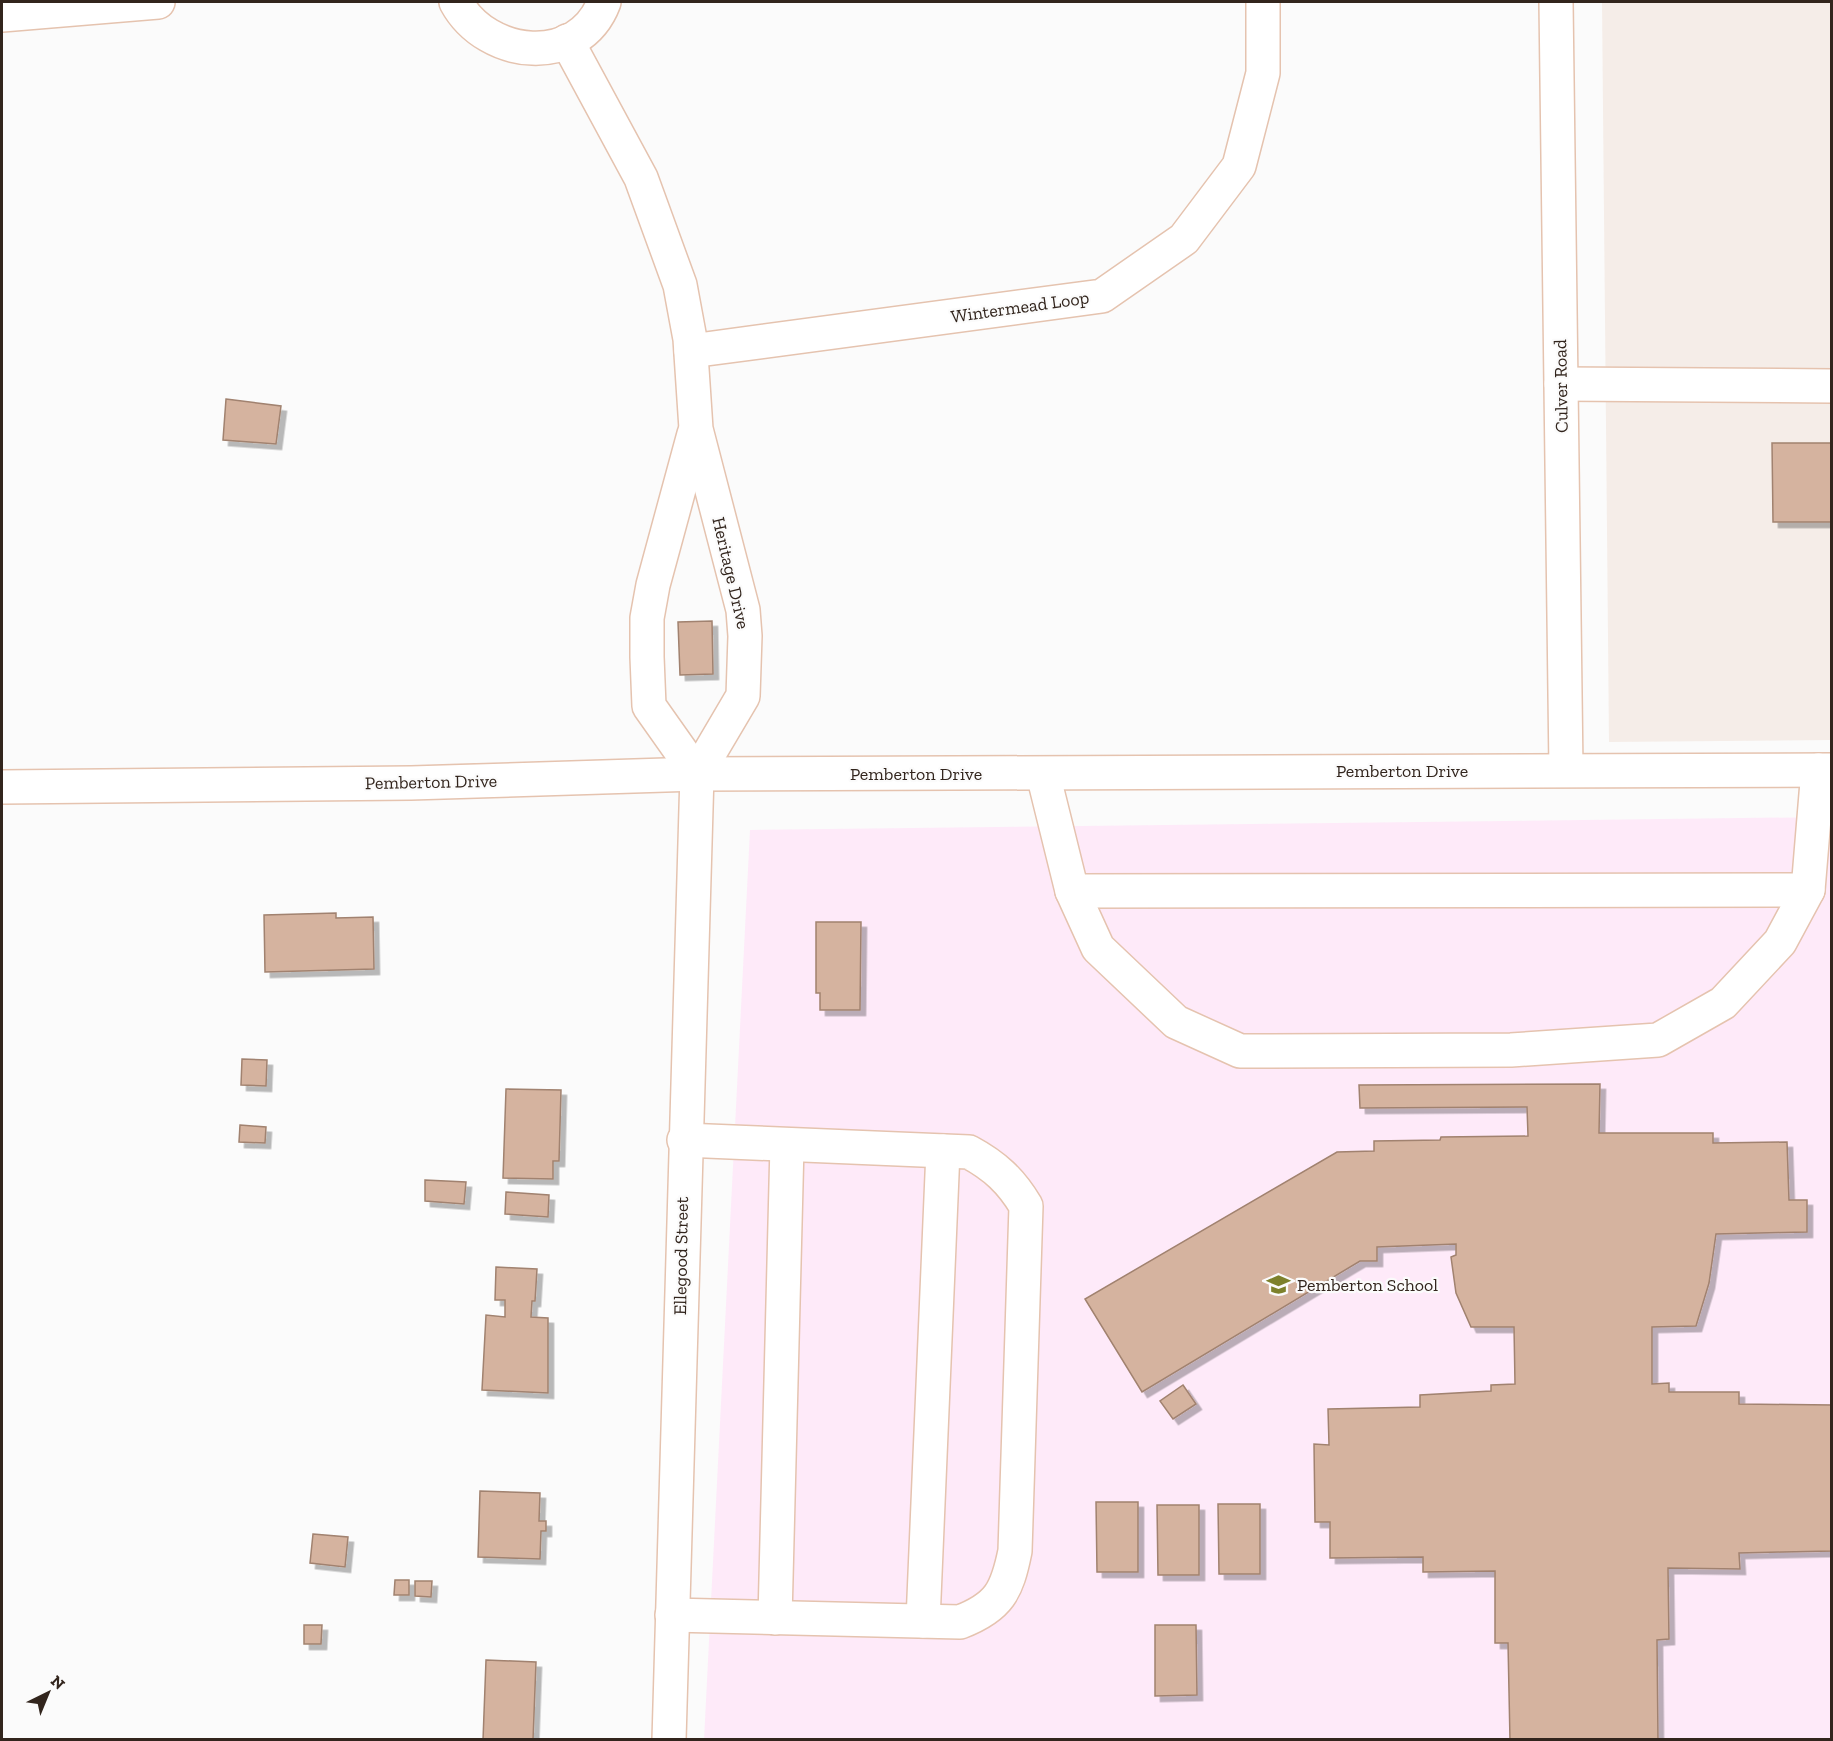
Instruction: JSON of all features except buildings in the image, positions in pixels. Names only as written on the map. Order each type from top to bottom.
[{"type":"street","points":[[2,15],[158,2]]},
{"type":"street","points":[[456,2],[471,23],[493,40],[511,47],[540,48],[567,41],[582,31],[601,9],[604,2]]},
{"type":"street","name":"Wintermead Loop","points":[[691,351],[1102,296],[1184,239],[1239,166],[1263,73],[1263,2]]},
{"type":"street","name":"Culver Road","points":[[1556,2],[1566,770]]},
{"type":"street","name":"Heritage Drive","points":[[567,41],[641,178],[680,285],[691,351],[696,429],[736,581],[745,636],[743,696],[697,774],[650,706],[647,657],[647,618],[653,585],[696,429]]},
{"type":"street","points":[[1561,384],[1832,386]]},
{"type":"street","points":[[1043,774],[1072,891],[1098,948],[1176,1022],[1240,1051],[1511,1050],[1658,1040],[1723,1003],[1780,942],[1808,890],[1825,770]]},
{"type":"street","name":"Pemberton Drive","points":[[2,787],[411,783],[697,774],[1825,770]]},
{"type":"street","name":"Ellegood Street","points":[[669,1740],[684,1140],[697,774]]},
{"type":"street","points":[[1072,891],[1808,890]]},
{"type":"street","points":[[672,1615],[960,1622],[980,1614],[998,1600],[1009,1580],[1015,1551],[1026,1206],[1012,1184],[991,1164],[969,1152],[684,1140]]},
{"type":"street","points":[[776,1618],[787,1144]]},
{"type":"street","points":[[923,1621],[943,1151]]},
{"type":"shaded area","points":[[1602,2],[1831,2],[1831,740],[1609,742]]},
{"type":"shaded area","name":"Pemberton School","points":[[1831,817],[1831,1739],[704,1740],[750,830]]},
{"type":"place","name":"Pemberton School","points":[[1279,1285]]}]
